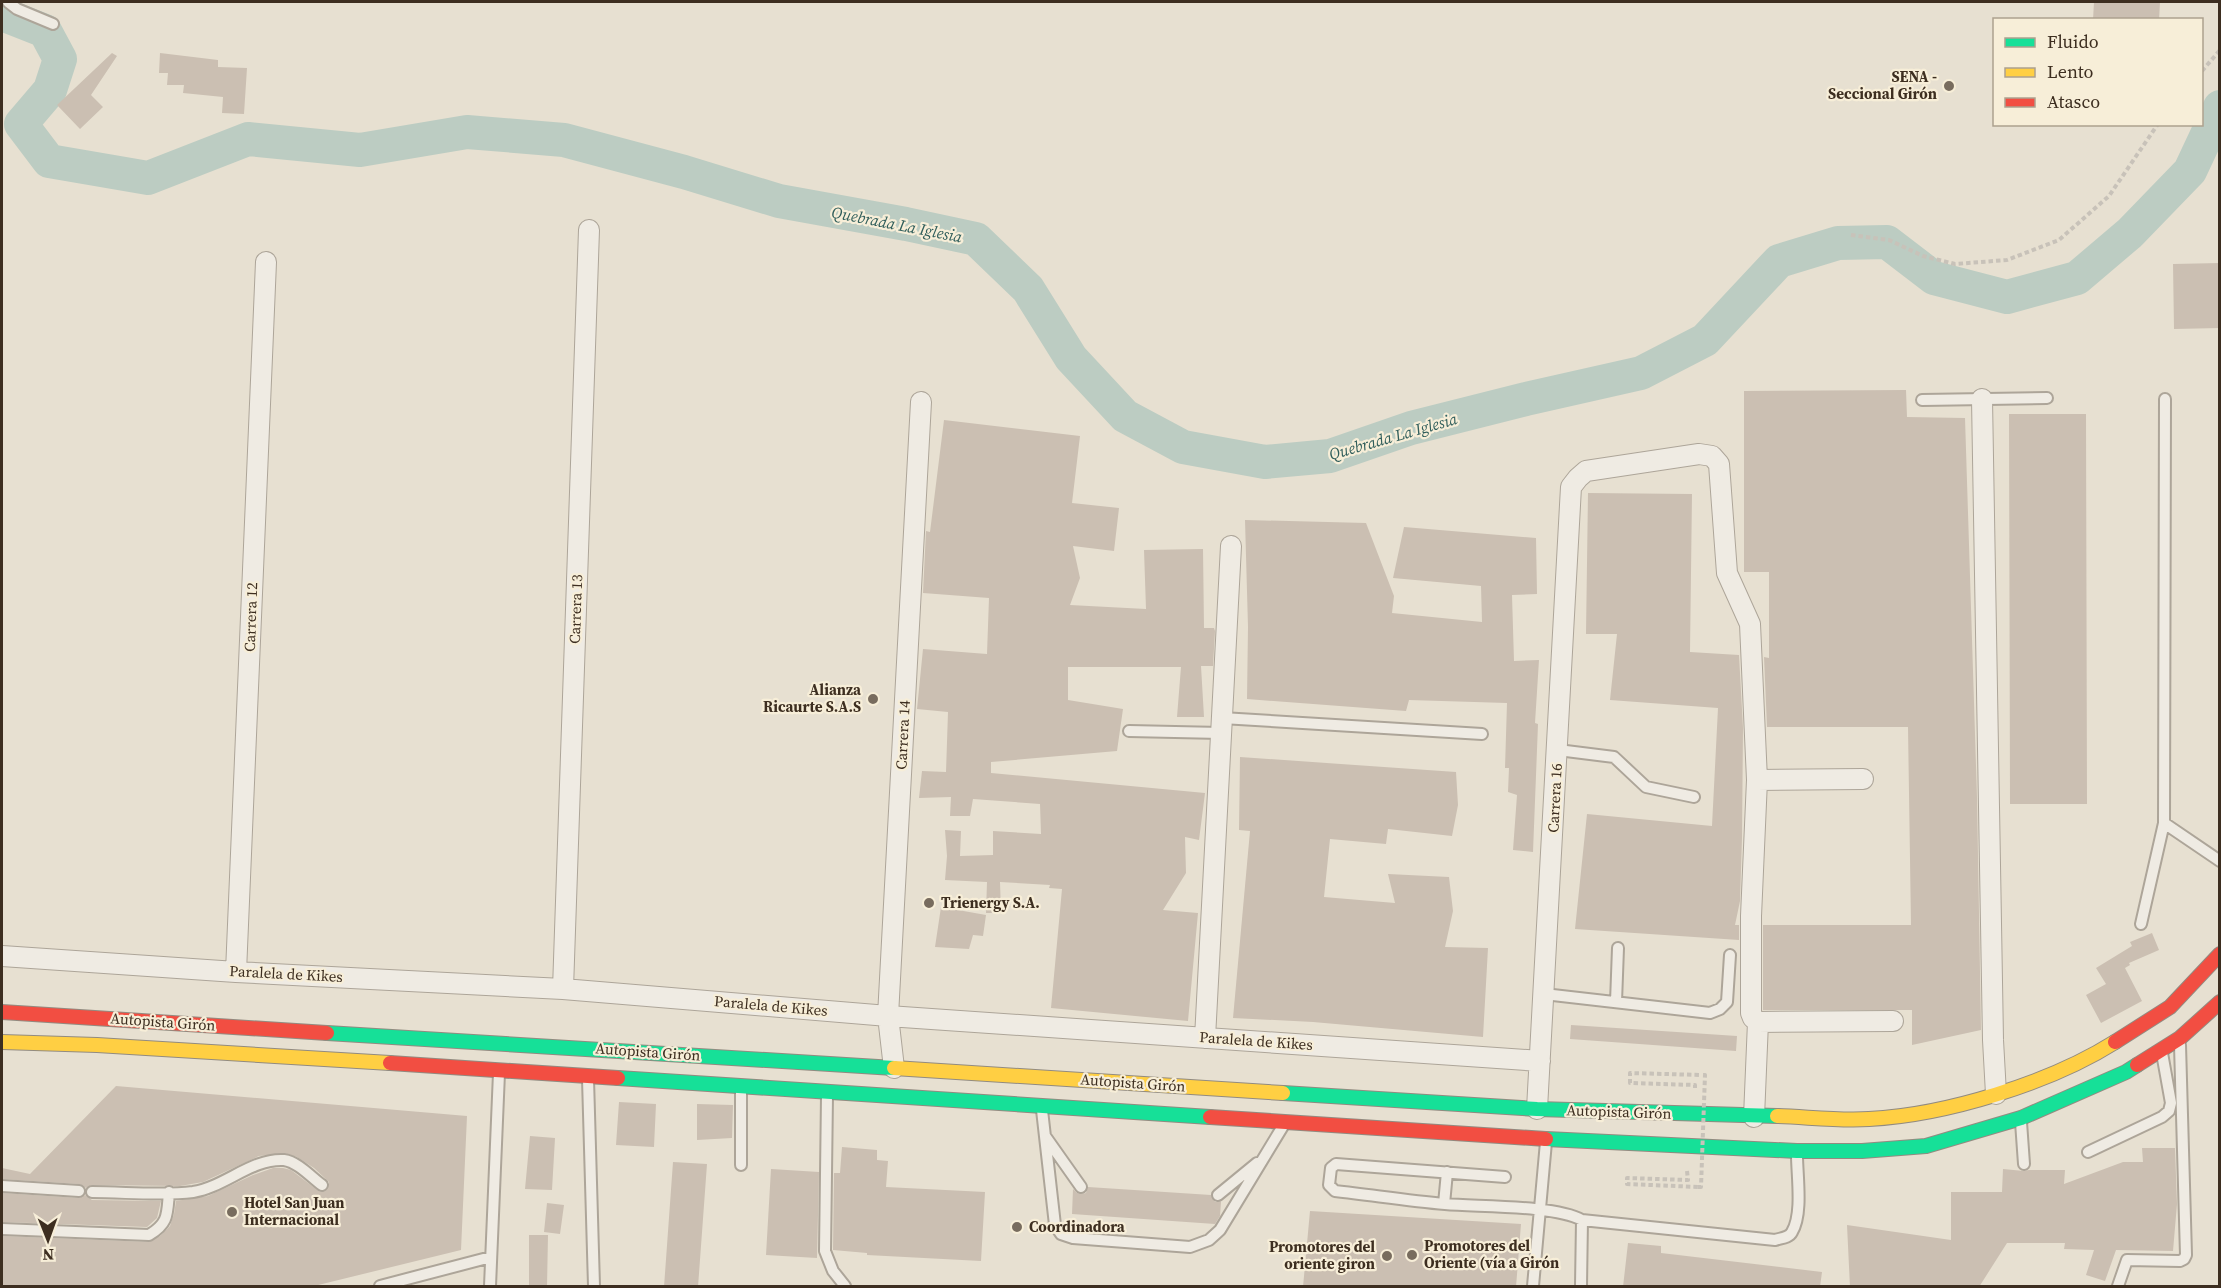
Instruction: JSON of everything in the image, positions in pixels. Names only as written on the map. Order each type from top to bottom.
[{"type":"highway","name":"Autopista Girón","points":[[2,1012],[1537,1108],[1868,1119],[1929,1112],[1996,1094],[2086,1060],[2170,1007],[2220,954]]},
{"type":"highway","name":"Autopista Girón","points":[[2,1041],[499,1070],[1546,1139],[1797,1151],[1862,1151],[1926,1146],[2021,1119],[2126,1072],[2180,1038],[2220,1002]]},
{"type":"street","name":"Carrera 13","points":[[563,989],[589,230]]},
{"type":"street","name":"Carrera 12","points":[[236,972],[266,262]]},
{"type":"street","points":[[1982,399],[1993,1040],[1996,1094]]},
{"type":"street","name":"Carrera 14","points":[[894,1068],[888,1016],[921,402]]},
{"type":"street","name":"Carrera 16","points":[[1537,1108],[1572,487],[1586,471],[1699,454],[1712,456],[1719,464],[1727,573],[1749,624],[1757,780]]},
{"type":"street","points":[[1205,1038],[1231,546]]},
{"type":"street","points":[[1863,779],[1757,780],[1751,916],[1751,1013],[1758,1022],[1893,1021]]},
{"type":"street","name":"Paralela de Kikes","points":[[2,956],[236,972],[563,989],[888,1016],[1540,1061]]},
{"type":"street","points":[[1754,1117],[1758,1022]]},
{"type":"lane","points":[[8,2],[17,9],[53,24]]},
{"type":"lane","points":[[1922,400],[2047,398]]},
{"type":"lane","points":[[2140,924],[2164,823],[2165,399]]},
{"type":"lane","points":[[1129,731],[1222,725],[1482,734]]},
{"type":"lane","points":[[1558,750],[1614,758],[1646,787],[1694,797]]},
{"type":"lane","points":[[2164,823],[2220,861]]},
{"type":"lane","points":[[1616,1002],[1618,948]]},
{"type":"lane","points":[[1544,994],[1710,1012],[1720,1010],[1727,1002],[1730,955]]},
{"type":"lane","points":[[2118,1287],[2127,1260],[2180,1261],[2186,1255],[2180,1038]]},
{"type":"lane","points":[[2088,1152],[2162,1117],[2169,1111],[2171,1103],[2161,1050]]},
{"type":"lane","points":[[490,1287],[499,1070]]},
{"type":"lane","points":[[588,1076],[594,1287]]},
{"type":"lane","points":[[741,1087],[741,1165]]},
{"type":"lane","points":[[827,1092],[825,1251],[833,1271],[845,1287]]},
{"type":"lane","points":[[1041,1107],[1055,1225],[1061,1234],[1073,1239],[1190,1247],[1209,1240],[1220,1230],[1285,1122]]},
{"type":"lane","points":[[2021,1119],[2024,1164]]},
{"type":"lane","points":[[1045,1136],[1081,1187]]},
{"type":"lane","points":[[1533,1287],[1546,1139]]},
{"type":"lane","points":[[1505,1177],[1336,1164],[1331,1168],[1329,1185],[1335,1191],[1444,1204],[1539,1211],[1572,1215],[1582,1220],[1775,1240],[1787,1238],[1792,1234],[1798,1214],[1797,1151]]},
{"type":"lane","points":[[1218,1195],[1263,1158]]},
{"type":"lane","points":[[92,1191],[193,1192],[213,1187],[267,1161],[283,1160],[292,1162],[322,1185]]},
{"type":"lane","points":[[1444,1204],[1448,1172]]},
{"type":"lane","points":[[2,1186],[79,1191]]},
{"type":"lane","points":[[2,1229],[149,1235],[161,1227],[167,1218],[169,1192]]},
{"type":"lane","points":[[1581,1287],[1582,1220]]},
{"type":"lane","points":[[380,1287],[491,1257]]},
{"type":"path","points":[[2203,70],[2220,50]]},
{"type":"path","points":[[1851,235],[1889,240],[1923,256],[1955,264],[2007,260],[2059,240],[2109,196],[2157,126]]},
{"type":"path","points":[[1677,1170],[1688,1171],[1688,1180],[1627,1178],[1627,1184],[1701,1187],[1705,1076],[1630,1073],[1630,1083],[1695,1085],[1695,1093]]},
{"type":"building","points":[[2094,2],[2160,2],[2159,18],[2093,18]]},
{"type":"building","points":[[112,53],[117,56],[91,95],[103,107],[80,129],[57,105]]},
{"type":"building","points":[[160,53],[218,60],[218,67],[247,68],[244,114],[222,113],[223,97],[183,93],[184,85],[167,85],[168,73],[159,73]]},
{"type":"building","points":[[2220,263],[2220,328],[2174,329],[2173,264]]},
{"type":"building","points":[[1906,390],[1907,417],[1965,418],[1977,797],[1981,1030],[1912,1045],[1912,1010],[1763,1010],[1763,925],[1911,925],[1908,727],[1767,727],[1764,657],[1769,658],[1769,572],[1744,572],[1744,391]]},
{"type":"building","points":[[2009,414],[2086,414],[2087,804],[2010,804]]},
{"type":"building","points":[[944,420],[1080,436],[1072,503],[1119,508],[1114,551],[1073,546],[1080,578],[1070,605],[1146,609],[1144,550],[1203,549],[1204,628],[1214,628],[1215,631],[1213,666],[1201,666],[1204,717],[1177,717],[1181,667],[1068,667],[1068,700],[1123,709],[1117,751],[991,762],[991,773],[1205,793],[1199,840],[1185,837],[1186,873],[1163,910],[1198,913],[1188,1021],[1051,1008],[1062,889],[1049,888],[1050,885],[1000,882],[1001,913],[986,913],[987,882],[945,880],[947,856],[945,830],[961,831],[960,856],[993,855],[993,831],[1041,834],[1040,804],[973,799],[970,816],[950,816],[951,797],[919,798],[922,771],[946,772],[948,712],[917,709],[923,649],[987,654],[989,598],[923,593],[926,531],[930,532]]},
{"type":"building","points":[[1588,493],[1692,494],[1690,652],[1739,655],[1743,728],[1742,838],[1740,901],[1735,925],[1739,925],[1739,940],[1575,929],[1587,814],[1712,826],[1718,708],[1610,700],[1617,634],[1586,634]]},
{"type":"building","points":[[1245,520],[1366,523],[1394,596],[1392,613],[1482,622],[1481,586],[1393,578],[1404,527],[1536,538],[1537,594],[1512,595],[1514,661],[1539,660],[1535,723],[1538,724],[1533,852],[1513,850],[1517,795],[1508,792],[1509,768],[1505,768],[1507,703],[1409,700],[1406,711],[1247,699],[1248,627]]},
{"type":"building","points":[[1240,757],[1456,772],[1458,805],[1452,836],[1388,829],[1386,844],[1330,839],[1324,897],[1395,903],[1388,874],[1449,877],[1453,911],[1445,947],[1488,948],[1483,1037],[1313,1022],[1233,1018],[1250,831],[1239,830]]},
{"type":"building","points":[[941,907],[986,915],[983,936],[973,935],[969,949],[935,947]]},
{"type":"building","points":[[2152,933],[2159,950],[2129,963],[2130,965],[2125,968],[2142,1001],[2101,1023],[2086,995],[2106,984],[2096,968],[2132,946],[2130,942]]},
{"type":"building","points":[[1571,1025],[1737,1036],[1736,1051],[1570,1039]]},
{"type":"building","name":"Hotel San Juan Internacional","points":[[116,1086],[467,1116],[461,1250],[310,1287],[2,1287],[2,1236],[149,1242],[160,1236],[170,1226],[176,1201],[208,1196],[273,1168],[291,1170],[320,1192],[328,1189],[329,1182],[314,1168],[297,1157],[284,1153],[259,1156],[203,1182],[180,1186],[92,1185],[86,1188],[79,1184],[2,1179],[2,1168],[30,1174]]},
{"type":"building","points":[[619,1102],[656,1104],[654,1147],[616,1145]]},
{"type":"building","points":[[697,1104],[733,1105],[732,1138],[697,1140]]},
{"type":"building","points":[[530,1136],[555,1138],[552,1190],[525,1189]]},
{"type":"building","points":[[842,1147],[877,1150],[877,1160],[888,1161],[886,1187],[985,1192],[981,1261],[867,1255],[867,1253],[833,1250],[834,1173],[840,1173]]},
{"type":"building","points":[[2142,1148],[2175,1148],[2177,1204],[2173,1251],[2116,1250],[2105,1281],[2086,1275],[2094,1250],[2064,1249],[2065,1243],[2007,1243],[1979,1287],[1850,1287],[1847,1225],[1951,1240],[1951,1192],[2002,1192],[2003,1169],[2065,1170],[2064,1184],[2123,1162],[2143,1162]]},
{"type":"building","points":[[673,1162],[707,1164],[698,1287],[664,1287]]},
{"type":"building","points":[[771,1169],[819,1172],[817,1258],[766,1255]]},
{"type":"building","points":[[1088,1187],[1211,1195],[1215,1202],[1221,1202],[1220,1216],[1215,1224],[1072,1214],[1073,1189],[1082,1194],[1086,1193]]},
{"type":"building","points":[[2,1193],[79,1198],[85,1195],[92,1200],[161,1201],[157,1218],[147,1227],[2,1222]]},
{"type":"building","points":[[547,1203],[564,1205],[560,1234],[544,1232]]},
{"type":"building","name":"Promotores del oriente giron","points":[[1310,1211],[1521,1224],[1516,1287],[1303,1287]]},
{"type":"building","points":[[529,1235],[548,1235],[547,1287],[529,1287]]},
{"type":"building","points":[[1628,1243],[1661,1246],[1661,1253],[1822,1272],[1820,1287],[1623,1287]]},
{"type":"waterway","name":"Quebrada La Iglesia","points":[[2,14],[45,31],[60,59],[50,90],[21,124],[49,161],[148,178],[248,139],[360,150],[467,132],[564,140],[684,172],[779,201],[976,239],[1028,289],[1071,358],[1125,416],[1183,447],[1265,462],[1330,456],[1411,428],[1641,373],[1705,340],[1779,261],[1838,243],[1887,242],[1934,278],[2007,297],[2077,278],[2130,233],[2190,171],[2220,107]]},
{"type":"traffic: fast","points":[[327,1033],[894,1068]]},
{"type":"traffic: fast","points":[[1546,1139],[1797,1151],[1862,1151],[1926,1146],[2021,1118],[2137,1065]]},
{"type":"traffic: fast","points":[[618,1078],[1210,1117]]},
{"type":"traffic: fast","points":[[1283,1093],[1537,1109],[1777,1116]]},
{"type":"traffic: slow","points":[[2,1042],[97,1045],[390,1063]]},
{"type":"traffic: slow","points":[[1777,1116],[1858,1119],[1899,1116],[1964,1104],[2060,1071],[2115,1042]]},
{"type":"traffic: slow","points":[[894,1068],[1283,1093]]},
{"type":"traffic: jam","points":[[2115,1042],[2170,1007],[2220,954]]},
{"type":"traffic: jam","points":[[2137,1065],[2180,1038],[2220,1002]]},
{"type":"traffic: jam","points":[[2,1012],[327,1033]]},
{"type":"traffic: jam","points":[[390,1063],[618,1078]]},
{"type":"traffic: jam","points":[[1210,1117],[1546,1139]]},
{"type":"place","name":"SENA - Seccional Girón","points":[[1949,86]]},
{"type":"place","name":"Alianza Ricaurte S.A.S","points":[[873,699]]},
{"type":"place","name":"Trienergy S.A.","points":[[929,903]]},
{"type":"place","name":"Hotel San Juan Internacional","points":[[232,1212]]},
{"type":"place","name":"Coordinadora","points":[[1017,1227]]},
{"type":"place","name":"Promotores del Oriente (vía a Girón","points":[[1412,1255]]},
{"type":"place","name":"Promotores del oriente giron","points":[[1387,1256]]}]
